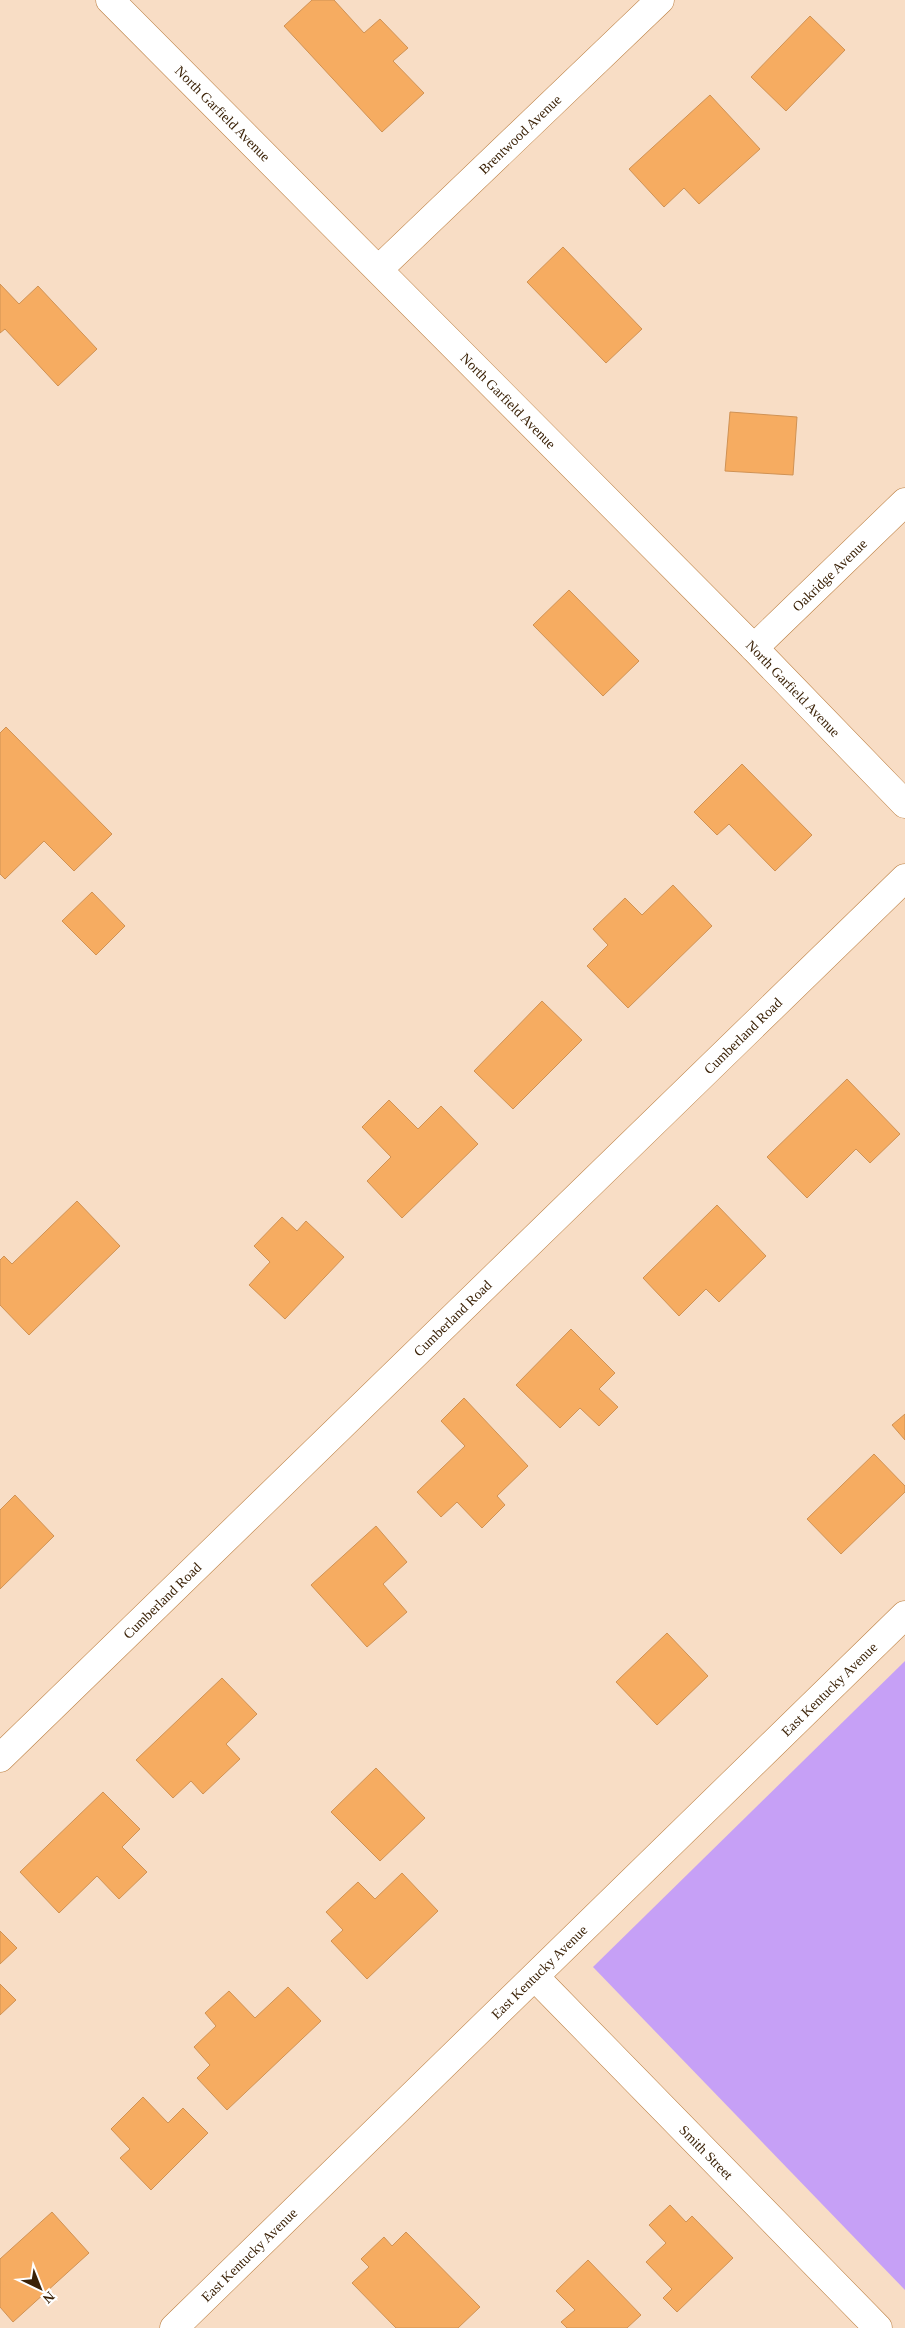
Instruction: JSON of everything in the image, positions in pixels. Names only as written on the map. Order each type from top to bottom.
[{"type":"street","name":"North Garfield Avenue","points":[[110,0],[754,648],[905,804]]},
{"type":"street","name":"Brentwood Avenue","points":[[379,269],[660,0]]},
{"type":"street","name":"Oakridge Avenue","points":[[754,648],[905,502]]},
{"type":"street","name":"Cumberland Road","points":[[0,1758],[905,878]]},
{"type":"street","name":"East Kentucky Avenue","points":[[174,2328],[905,1616]]},
{"type":"street","name":"Smith Street","points":[[535,1977],[878,2328]]},
{"type":"shaded area","points":[[905,1661],[905,2290],[593,1967]]},
{"type":"building","points":[[312,0],[334,0],[364,33],[380,19],[408,48],[393,61],[424,93],[382,132],[284,26]]},
{"type":"building","points":[[810,16],[845,50],[786,111],[751,77]]},
{"type":"building","points":[[710,95],[760,149],[699,204],[684,188],[664,207],[629,169]]},
{"type":"building","points":[[563,247],[642,329],[606,363],[527,282]]},
{"type":"building","points":[[0,284],[19,304],[38,286],[97,349],[58,386],[5,329],[0,333]]},
{"type":"building","points":[[730,412],[797,417],[793,475],[725,471]]},
{"type":"building","points":[[569,590],[639,661],[603,696],[533,625]]},
{"type":"building","points":[[6,727],[112,834],[74,871],[44,841],[5,879],[0,874],[0,733]]},
{"type":"building","points":[[742,764],[812,835],[775,871],[729,824],[717,835],[694,812]]},
{"type":"building","points":[[673,885],[712,926],[628,1008],[587,966],[608,945],[593,929],[625,898],[642,915]]},
{"type":"building","points":[[92,892],[125,926],[96,955],[62,921]]},
{"type":"building","points":[[542,1001],[582,1040],[513,1109],[474,1071]]},
{"type":"building","points":[[847,1079],[900,1134],[870,1163],[856,1149],[807,1198],[767,1157]]},
{"type":"building","points":[[389,1100],[418,1129],[441,1106],[478,1144],[402,1218],[367,1181],[391,1157],[362,1127]]},
{"type":"building","points":[[77,1201],[120,1246],[29,1335],[0,1305],[0,1260],[4,1256],[12,1264]]},
{"type":"building","points":[[717,1205],[766,1256],[719,1302],[706,1289],[679,1316],[643,1278]]},
{"type":"building","points":[[282,1217],[297,1231],[306,1221],[344,1257],[285,1319],[249,1285],[270,1262],[254,1246]]},
{"type":"building","points":[[571,1329],[615,1373],[599,1389],[618,1407],[599,1426],[580,1408],[560,1428],[516,1385]]},
{"type":"building","points":[[464,1398],[528,1466],[497,1496],[505,1505],[482,1528],[457,1502],[441,1517],[417,1492],[465,1446],[441,1421]]},
{"type":"building","points":[[905,1414],[905,1440],[892,1425]]},
{"type":"building","points":[[874,1454],[905,1486],[905,1492],[841,1554],[807,1519]]},
{"type":"building","points":[[15,1495],[54,1536],[0,1589],[0,1510]]},
{"type":"building","points":[[376,1526],[407,1562],[383,1584],[407,1612],[367,1647],[311,1585]]},
{"type":"building","points":[[667,1633],[708,1676],[657,1725],[616,1682]]},
{"type":"building","points":[[222,1678],[257,1714],[226,1744],[240,1759],[203,1794],[191,1781],[173,1798],[136,1760]]},
{"type":"building","points":[[376,1768],[425,1818],[380,1861],[331,1812]]},
{"type":"building","points":[[103,1792],[140,1829],[122,1847],[147,1872],[119,1899],[97,1876],[59,1913],[20,1872]]},
{"type":"building","points":[[402,1873],[438,1911],[367,1979],[331,1941],[343,1930],[326,1912],[358,1882],[375,1899]]},
{"type":"building","points":[[0,1931],[17,1948],[0,1964]]},
{"type":"building","points":[[0,1984],[16,2000],[0,2015]]},
{"type":"building","points":[[288,1987],[321,2021],[227,2110],[197,2078],[210,2065],[194,2047],[216,2026],[205,2013],[229,1991],[255,2018]]},
{"type":"building","points":[[143,2097],[168,2123],[183,2108],[208,2133],[151,2190],[120,2158],[130,2149],[111,2129]]},
{"type":"building","points":[[670,2205],[686,2222],[692,2216],[733,2258],[677,2312],[663,2298],[672,2289],[646,2262],[666,2243],[649,2225]]},
{"type":"building","points":[[52,2212],[89,2253],[13,2322],[0,2307],[0,2259]]},
{"type":"building","points":[[406,2232],[480,2307],[458,2328],[396,2328],[352,2283],[369,2267],[361,2259],[384,2237],[392,2246]]},
{"type":"building","points":[[588,2260],[641,2315],[627,2328],[567,2328],[561,2322],[575,2310],[556,2291]]}]
